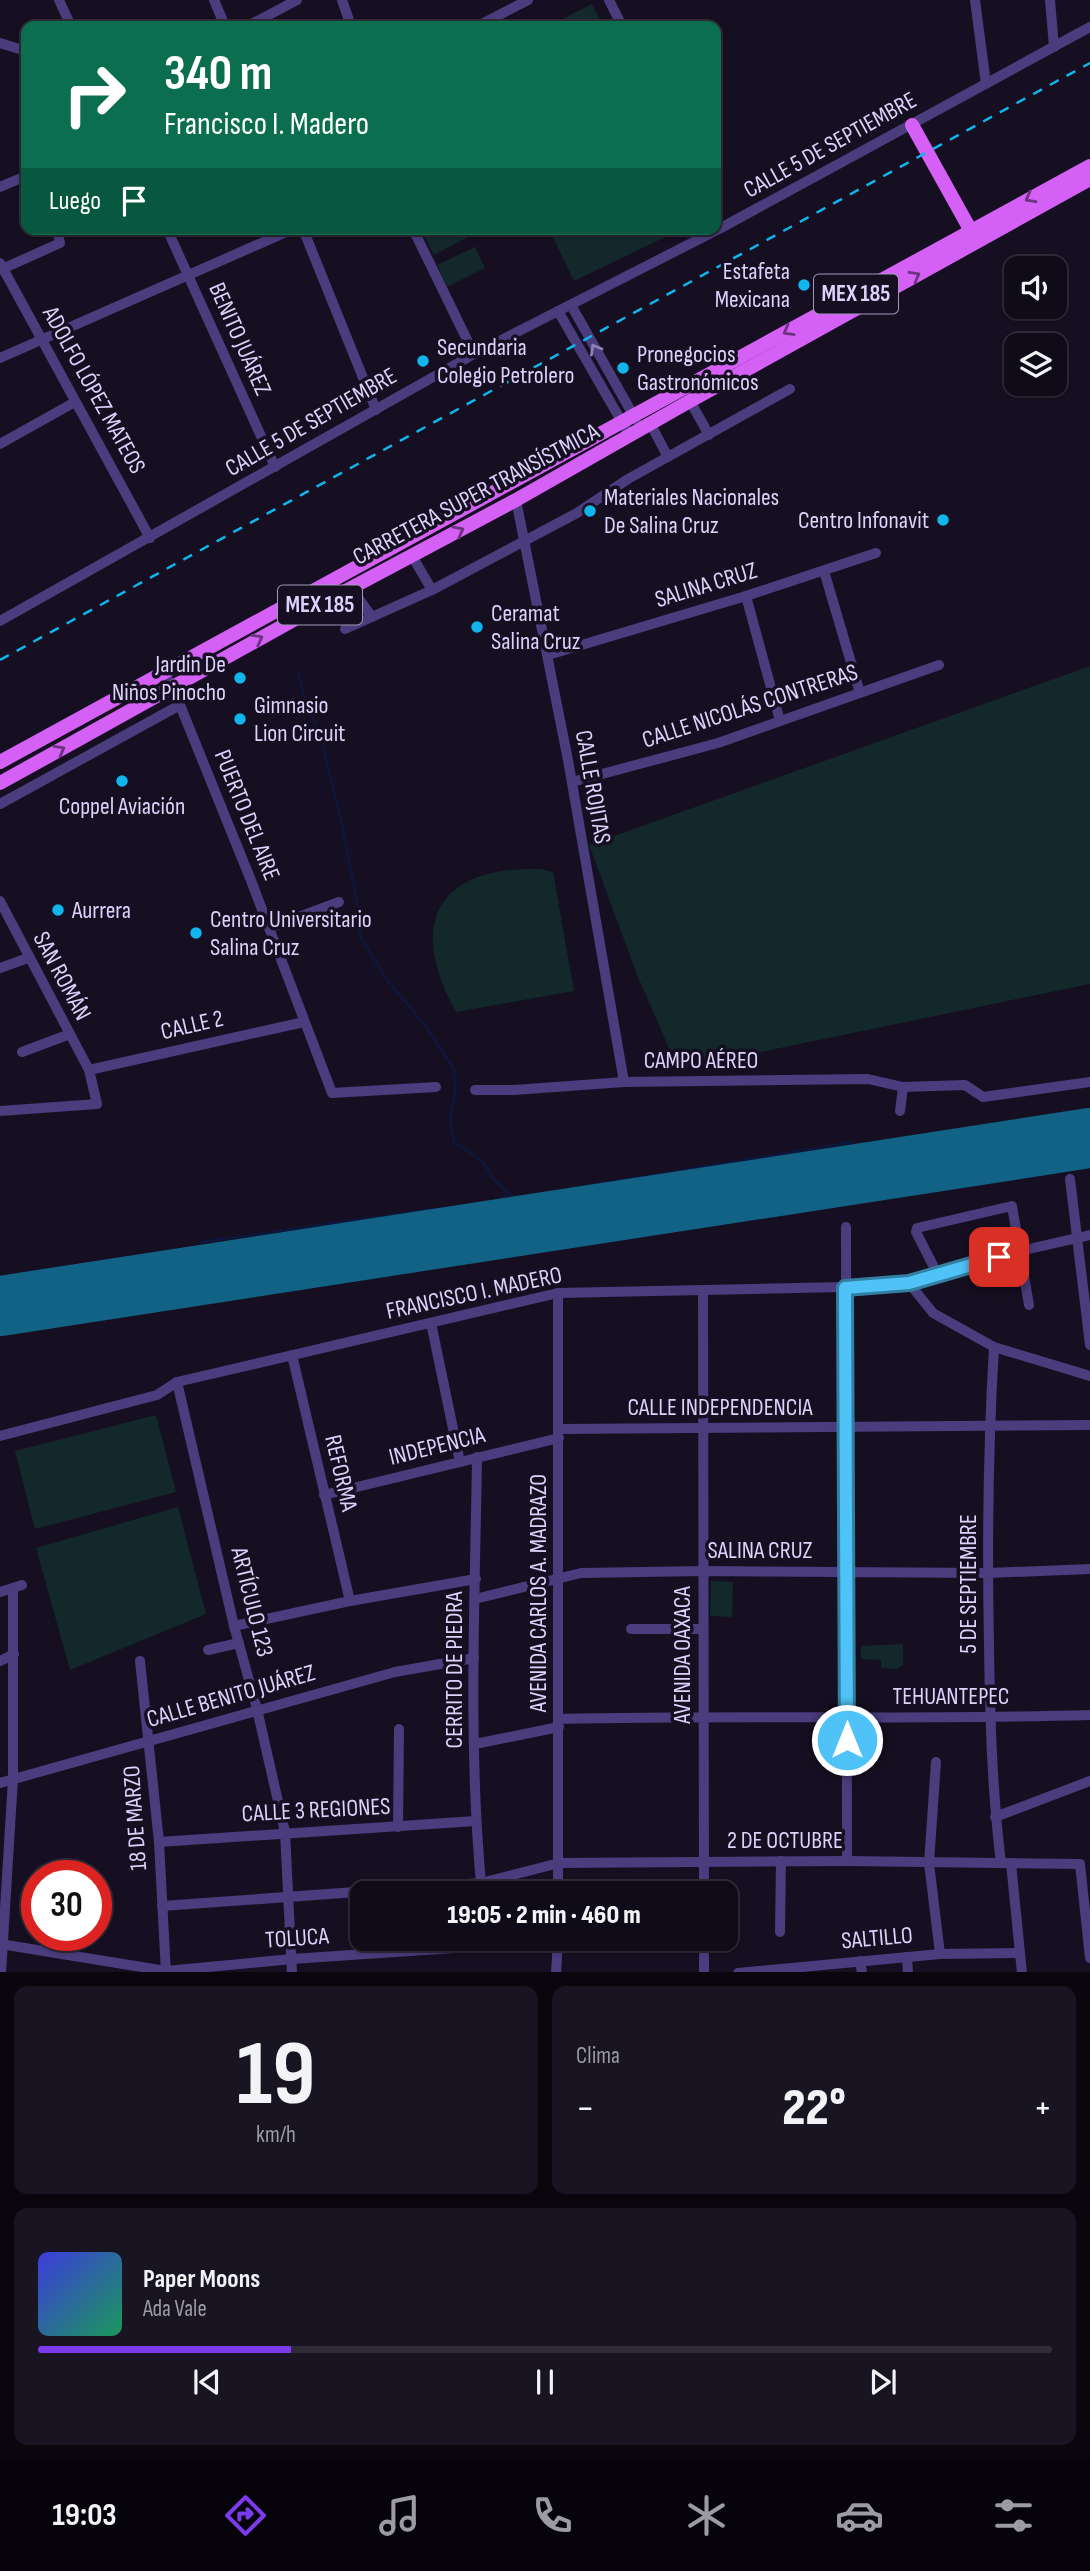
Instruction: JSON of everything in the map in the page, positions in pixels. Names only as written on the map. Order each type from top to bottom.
[{"type":"main road","points":[[912,125],[972,238]]},
{"type":"main road","name":"MEX 185","points":[[628,419],[972,238],[1090,166]]},
{"type":"main road","name":"CARRETERA SUPER TRANSÍSTMICA","points":[[0,783],[351,587],[641,430],[972,238],[1090,179]]},
{"type":"main road","name":"CARRETERA SUPER TRANSÍSTMICA","points":[[0,762],[628,419]]},
{"type":"street","points":[[59,0],[69,21]]},
{"type":"street","points":[[214,0],[223,21]]},
{"type":"street","points":[[257,21],[297,0]]},
{"type":"street","points":[[342,0],[349,21]]},
{"type":"street","points":[[488,21],[528,0]]},
{"type":"street","points":[[609,0],[620,21]]},
{"type":"street","points":[[975,0],[986,84]]},
{"type":"street","points":[[1050,0],[1054,47]]},
{"type":"street","name":"CALLE 5 DE SEPTIEMBRE","points":[[721,224],[912,125],[1090,27]]},
{"type":"street","points":[[0,43],[21,49]]},
{"type":"street","points":[[0,187],[21,178]]},
{"type":"street","points":[[1,267],[60,243],[58,235]]},
{"type":"street","name":"BENITO JUÁREZ","points":[[170,235],[275,467]]},
{"type":"street","points":[[0,358],[280,235]]},
{"type":"street","points":[[305,235],[376,410]]},
{"type":"street","points":[[416,235],[474,354]]},
{"type":"street","name":"CALLE 5 DE SEPTIEMBRE","points":[[0,621],[474,354],[701,235]]},
{"type":"street","name":"ADOLFO LÓPEZ MATEOS","points":[[1,267],[150,538]]},
{"type":"street","points":[[570,305],[628,419]]},
{"type":"street","points":[[558,311],[628,419],[668,457]]},
{"type":"street","points":[[345,629],[432,590],[577,513],[628,479],[790,389]]},
{"type":"street","points":[[0,444],[75,401]]},
{"type":"street","points":[[690,401],[709,435]]},
{"type":"street","name":"CALLE ROJITAS","points":[[516,500],[572,782],[624,1082]]},
{"type":"street","name":"SALINA CRUZ","points":[[548,655],[746,596],[876,553]]},
{"type":"street","points":[[412,556],[432,590]]},
{"type":"street","points":[[824,571],[860,693]]},
{"type":"street","points":[[351,587],[372,617]]},
{"type":"street","points":[[746,596],[780,722]]},
{"type":"street","name":"CALLE NICOLÁS CONTRERAS","points":[[572,782],[718,743],[939,665]]},
{"type":"street","name":"PUERTO DEL AIRE","points":[[164,673],[180,705],[270,928],[332,1093],[436,1087]]},
{"type":"street","points":[[0,804],[180,705]]},
{"type":"street","name":"SAN ROMÁN","points":[[0,901],[89,1070],[97,1104],[0,1111]]},
{"type":"street","points":[[270,928],[339,902]]},
{"type":"street","points":[[0,968],[29,958]]},
{"type":"street","name":"CALLE 2","points":[[89,1070],[304,1021]]},
{"type":"street","points":[[22,1052],[70,1034]]},
{"type":"street","name":"CAMPO AÉREO","points":[[475,1090],[624,1082],[867,1079],[903,1087],[965,1085],[984,1097],[1090,1082]]},
{"type":"street","points":[[900,1111],[903,1087]]},
{"type":"street","points":[[1070,1179],[1090,1345]]},
{"type":"street","points":[[937,1275],[916,1232],[920,1226],[1012,1206],[1029,1305]]},
{"type":"street","points":[[846,1227],[847,1861]]},
{"type":"street","name":"FRANCISCO I. MADERO","points":[[0,1436],[157,1395],[177,1382],[558,1293],[845,1288],[909,1283],[1020,1251],[1090,1235]]},
{"type":"street","points":[[909,1283],[933,1314],[994,1347],[1090,1376]]},
{"type":"street","name":"AVENIDA OAXACA","points":[[703,1291],[704,1881]]},
{"type":"street","name":"AVENIDA CARLOS A. MADRAZO","points":[[558,1293],[558,1881]]},
{"type":"street","points":[[431,1323],[460,1462]]},
{"type":"street","name":"5 DE SEPTIEMBRE","points":[[994,1347],[989,1427],[990,1718],[995,1817],[1006,1863],[1022,1972]]},
{"type":"street","name":"REFORMA","points":[[292,1355],[351,1601]]},
{"type":"street","name":"ARTÍCULO 123","points":[[177,1382],[285,1832],[292,1972]]},
{"type":"street","name":"CALLE INDEPENDENCIA","points":[[559,1433],[703,1428],[1090,1425]]},
{"type":"street","name":"INDEPENCIA","points":[[324,1495],[460,1462],[559,1433]]},
{"type":"street","name":"CERRITO DE PIEDRA","points":[[477,1457],[474,1744],[481,1881]]},
{"type":"street","name":"SALINA CRUZ","points":[[475,1599],[580,1573],[988,1573],[1090,1569]]},
{"type":"street","points":[[234,1626],[351,1601],[476,1579]]},
{"type":"street","points":[[0,1592],[18,1587],[14,1654],[13,1779],[1,1972]]},
{"type":"street","points":[[631,1629],[703,1629]]},
{"type":"street","points":[[208,1650],[239,1643]]},
{"type":"street","points":[[0,1661],[14,1654]]},
{"type":"street","name":"CALLE BENITO JUÁREZ","points":[[0,1783],[395,1672],[474,1658]]},
{"type":"street","name":"18 DE MARZO","points":[[140,1661],[159,1842],[166,1972]]},
{"type":"street","name":"TEHUANTEPEC","points":[[474,1744],[559,1723],[703,1716],[990,1718],[1090,1715]]},
{"type":"street","points":[[398,1827],[399,1729]]},
{"type":"street","points":[[936,1762],[929,1863],[940,1954]]},
{"type":"street","points":[[995,1817],[1090,1781]]},
{"type":"street","name":"CALLE 3 REGIONES","points":[[159,1842],[476,1821]]},
{"type":"street","points":[[780,1932],[781,1861]]},
{"type":"street","name":"2 DE OCTUBRE","points":[[489,1881],[559,1863],[847,1861],[1080,1864],[1090,1958]]},
{"type":"street","name":"2 DE OCTUBRE","points":[[162,1906],[350,1891]]},
{"type":"street","name":"TOLUCA","points":[[1,1944],[166,1972],[404,1951]]},
{"type":"street","points":[[555,1972],[557,1951]]},
{"type":"street","points":[[704,1951],[704,1972]]},
{"type":"street","name":"SALTILLO","points":[[738,1972],[806,1969],[940,1954],[1020,1953]]},
{"type":"street","points":[[907,1957],[908,1972]]},
{"type":"street","points":[[860,1961],[862,1972]]},
{"type":"green space","points":[[592,4],[600,21],[558,21]]},
{"type":"green space","points":[[424,235],[470,236],[434,255]]},
{"type":"green space","points":[[552,235],[670,235],[574,281]]},
{"type":"green space","points":[[475,247],[485,268],[447,287],[437,265]]},
{"type":"green space","points":[[1090,666],[1090,984],[678,1069],[638,977],[589,845]]},
{"type":"green space","points":[[540,869],[553,872],[574,991],[456,1012],[441,980],[434,952],[434,927],[441,906],[455,890],[476,878],[505,871]]},
{"type":"green space","points":[[156,1415],[176,1492],[35,1529],[15,1451]]},
{"type":"green space","points":[[178,1507],[206,1614],[70,1670],[36,1548]]},
{"type":"green space","points":[[711,1581],[733,1582],[732,1617],[710,1616]]},
{"type":"green space","points":[[903,1644],[903,1665],[897,1669],[881,1668],[881,1660],[861,1659],[861,1646]]},
{"type":"waterway","points":[[298,671],[302,690],[322,741],[342,825],[360,917],[360,936],[387,980],[425,1025],[454,1069],[455,1095],[450,1117],[454,1142],[482,1161],[493,1178],[509,1194]]},
{"type":"waterway","points":[[202,1242],[433,1209],[467,1209],[480,1213],[509,1194],[528,1203],[551,1192],[853,1142]]},
{"type":"runway","points":[[0,1306],[1090,1138]]},
{"type":"railway","points":[[0,660],[1090,63]]},
{"type":"place","name":"Estafeta Mexicana","points":[[804,285]]},
{"type":"place","name":"Secundaria Colegio Petrolero","points":[[423,361]]},
{"type":"place","name":"Pronegocios Gastronómicos","points":[[623,368]]},
{"type":"place","name":"Materiales Nacionales De Salina Cruz","points":[[590,511]]},
{"type":"place","name":"Centro Infonavit","points":[[943,520]]},
{"type":"place","name":"Ceramat Salina Cruz","points":[[477,627]]},
{"type":"place","name":"Jardin De Niños Pinocho","points":[[240,678]]},
{"type":"place","name":"Gimnasio Lion Circuit","points":[[240,719]]},
{"type":"place","name":"Coppel Aviación","points":[[122,781]]},
{"type":"place","name":"Aurrera","points":[[58,910]]},
{"type":"place","name":"Centro Universitario Salina Cruz","points":[[196,933]]},
{"type":"route","points":[[847,1740],[845,1288],[909,1283],[999,1257]]}]
